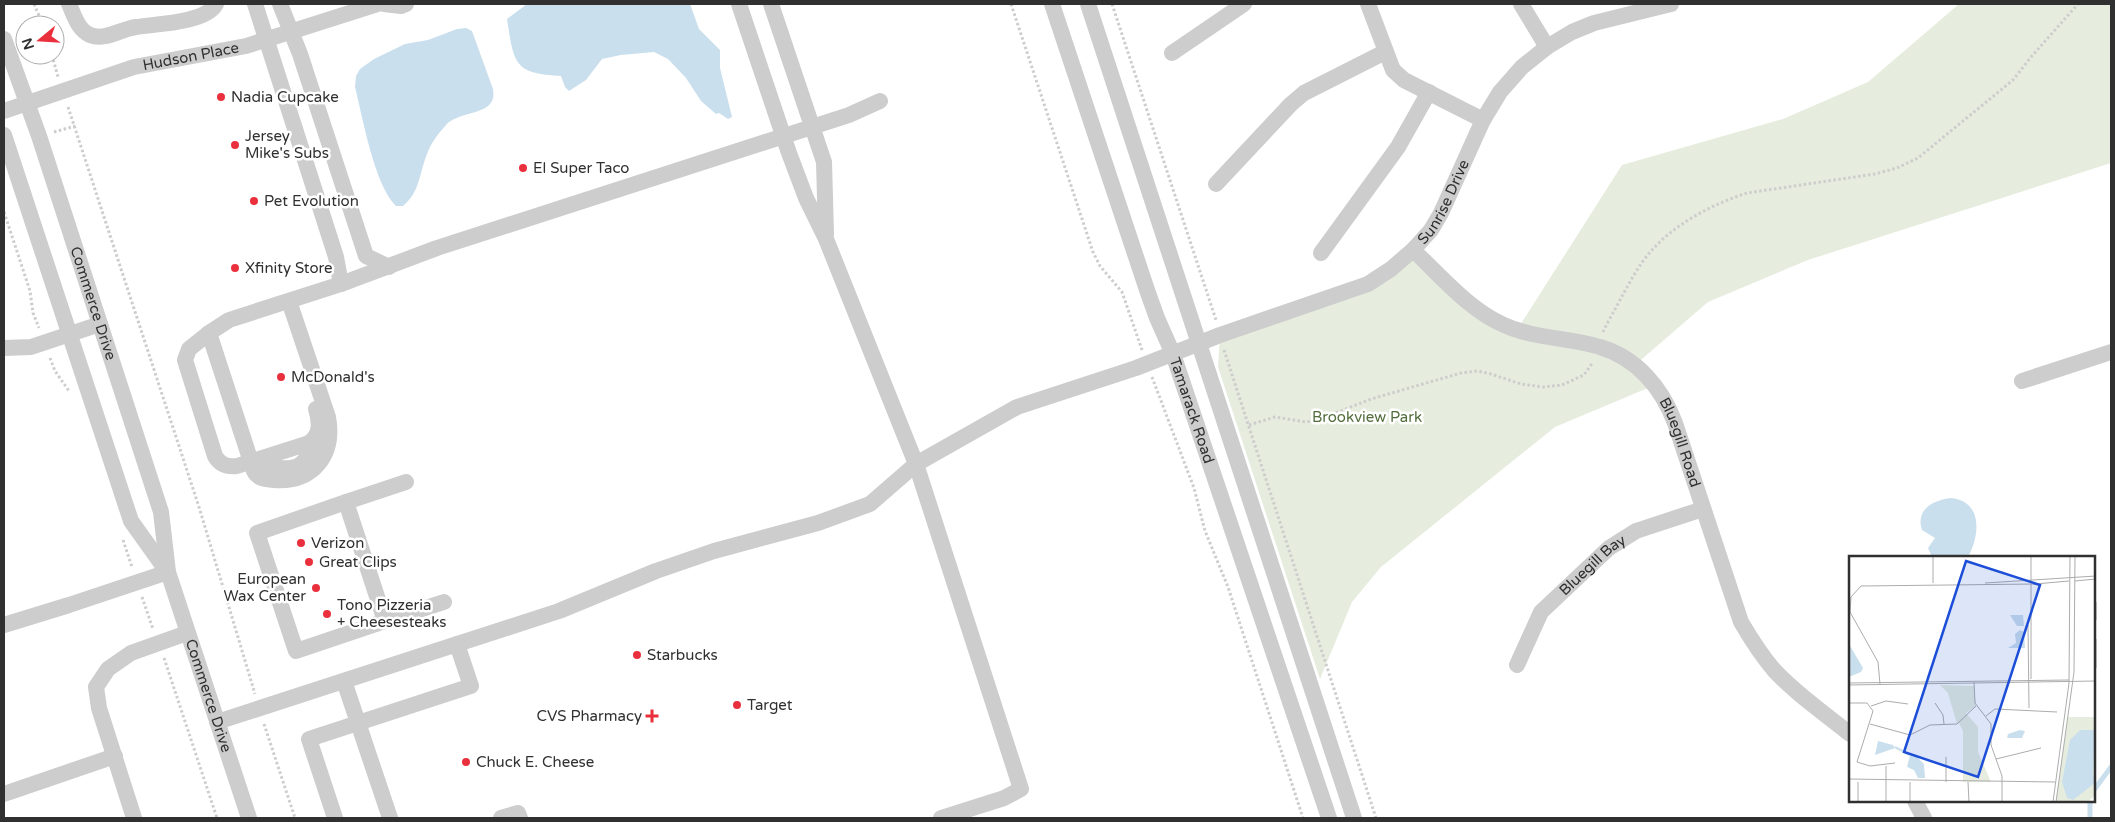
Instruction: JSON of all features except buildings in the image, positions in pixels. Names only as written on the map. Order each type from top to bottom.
[{"type":"street","points":[[69,4],[82,30],[89,35],[99,37],[135,27],[178,21],[208,12],[216,4]]},
{"type":"street","points":[[254,4],[336,256],[340,284]]},
{"type":"street","points":[[280,4],[300,54],[366,256],[389,267]]},
{"type":"street","name":"Hudson Place","points":[[4,111],[134,67],[224,52],[291,33],[378,4]]},
{"type":"street","points":[[384,4],[401,6],[406,4]]},
{"type":"street","points":[[739,4],[782,136],[806,198],[826,239],[916,464],[1021,788],[1004,798],[941,818]]},
{"type":"street","points":[[772,4],[813,126],[826,172],[826,239]]},
{"type":"street","name":"Tamarack Road","points":[[1052,4],[1153,309],[1173,354],[1330,818]]},
{"type":"street","name":"Tamarack Road","points":[[1088,4],[1354,818]]},
{"type":"street","points":[[1172,53],[1244,4]]},
{"type":"street","points":[[1368,4],[1393,70],[1404,80],[1483,120]]},
{"type":"street","points":[[1521,4],[1547,47]]},
{"type":"street","name":"Sunrise Drive","points":[[218,722],[559,610],[656,571],[706,554],[818,523],[870,504],[916,464],[1017,407],[1173,354],[1220,335],[1368,284],[1391,269],[1413,250],[1431,230],[1442,213],[1483,120],[1500,92],[1522,67],[1547,47],[1572,32],[1594,23],[1661,5]]},
{"type":"street","name":"Commerce Drive","points":[[4,39],[27,103],[162,512],[168,572],[249,818]]},
{"type":"street","points":[[1216,184],[1291,104],[1304,94],[1386,52]]},
{"type":"street","points":[[1321,253],[1398,147],[1428,92]]},
{"type":"street","points":[[297,323],[295,333],[296,349],[317,414],[319,427],[317,434],[309,443],[251,462],[230,467],[220,463],[215,456],[185,360],[190,349],[209,333],[229,320],[340,284],[437,248],[849,115],[880,101]]},
{"type":"street","name":"Commerce Drive","points":[[4,135],[131,521],[168,572]]},
{"type":"street","name":"Bluegill Road","points":[[1413,250],[1485,316],[1526,333],[1599,346],[1616,353],[1635,366],[1655,384],[1667,402],[1741,622],[1756,648],[1774,670],[1793,688],[1849,733]]},
{"type":"street","points":[[209,333],[255,474],[261,478],[282,480],[299,478],[316,467],[322,460],[330,435],[328,417],[290,301]]},
{"type":"street","points":[[4,348],[31,347],[100,324]]},
{"type":"street","points":[[2022,381],[2111,352]]},
{"type":"street","points":[[406,482],[257,533],[296,651],[444,602]]},
{"type":"street","points":[[346,502],[385,621]]},
{"type":"street","name":"Bluegill Bay","points":[[1517,665],[1541,612],[1609,548],[1636,531],[1703,509]]},
{"type":"street","points":[[4,624],[69,605],[168,572]]},
{"type":"street","points":[[134,818],[99,708],[96,687],[108,669],[131,653],[188,633]]},
{"type":"street","points":[[335,818],[309,739],[471,686],[457,644]]},
{"type":"street","points":[[344,681],[390,818]]},
{"type":"street","points":[[4,794],[115,756]]},
{"type":"street","points":[[1916,802],[1924,818]]},
{"type":"street","points":[[501,818],[518,813],[520,818]]},
{"type":"path","points":[[1011,4],[1093,252],[1100,266],[1122,292],[1136,329]]},
{"type":"path","points":[[1112,4],[1214,315]]},
{"type":"path","points":[[1250,425],[1275,417],[1306,422],[1318,420],[1371,399],[1461,373],[1477,371],[1520,384],[1543,387],[1562,385],[1584,375],[1591,366],[1604,330],[1638,268],[1651,250],[1668,234],[1730,198],[1747,193],[1875,174],[1897,168],[1918,158],[2013,80],[2078,4]]},
{"type":"path","points":[[75,126],[199,507],[259,709],[295,818]]},
{"type":"path","points":[[4,212],[30,291],[33,312]]},
{"type":"path","points":[[1225,354],[1250,425],[1376,818]]},
{"type":"path","points":[[1153,381],[1172,426],[1194,488],[1205,532],[1228,587],[1303,818]]},
{"type":"green space","name":"Brookview Park","points":[[1959,4],[2111,4],[2111,163],[1808,260],[1708,302],[1635,365],[1655,385],[1555,427],[1381,567],[1352,602],[1320,679],[1218,367],[1220,335],[1345,292],[1413,250],[1517,330],[1622,165],[1783,119],[1868,82]]},
{"type":"water","points":[[527,4],[690,4],[699,29],[720,50],[720,68],[732,117],[728,119],[719,113],[716,114],[701,101],[686,78],[668,59],[654,52],[602,59],[586,80],[569,91],[565,87],[561,76],[545,75],[525,69],[515,56],[507,19]]},
{"type":"water","points":[[466,28],[472,31],[493,89],[493,98],[490,104],[484,108],[453,120],[446,125],[429,150],[413,195],[403,206],[396,206],[381,183],[375,167],[355,87],[356,76],[360,69],[374,59],[405,44],[428,40],[457,29]]},
{"type":"water","points":[[1951,498],[1961,501],[1974,512],[1976,521],[1975,539],[1968,556],[1932,556],[1928,548],[1935,538],[1922,530],[1921,516],[1928,507],[1938,501]]},
{"type":"waterway","points":[[2095,789],[2111,767]]},
{"type":"waterway","points":[[2090,802],[2090,818]]},
{"type":"place","name":"Nadia Cupcake","points":[[221,97]]},
{"type":"place","name":"Jersey Mike's Subs","points":[[235,145]]},
{"type":"place","name":"El Super Taco","points":[[523,168]]},
{"type":"place","name":"Pet Evolution","points":[[254,201]]},
{"type":"place","name":"Xfinity Store","points":[[235,268]]},
{"type":"place","name":"McDonald's","points":[[281,377]]},
{"type":"place","name":"Verizon","points":[[301,543]]},
{"type":"place","name":"Great Clips","points":[[309,562]]},
{"type":"place","name":"European Wax Center","points":[[316,588]]},
{"type":"place","name":"Tono Pizzeria + Cheesesteaks","points":[[327,614]]},
{"type":"place","name":"Starbucks","points":[[637,655]]},
{"type":"place","name":"Target","points":[[737,705]]},
{"type":"place","name":"CVS Pharmacy","points":[[652,716]]},
{"type":"place","name":"Chuck E. Cheese","points":[[466,762]]}]
